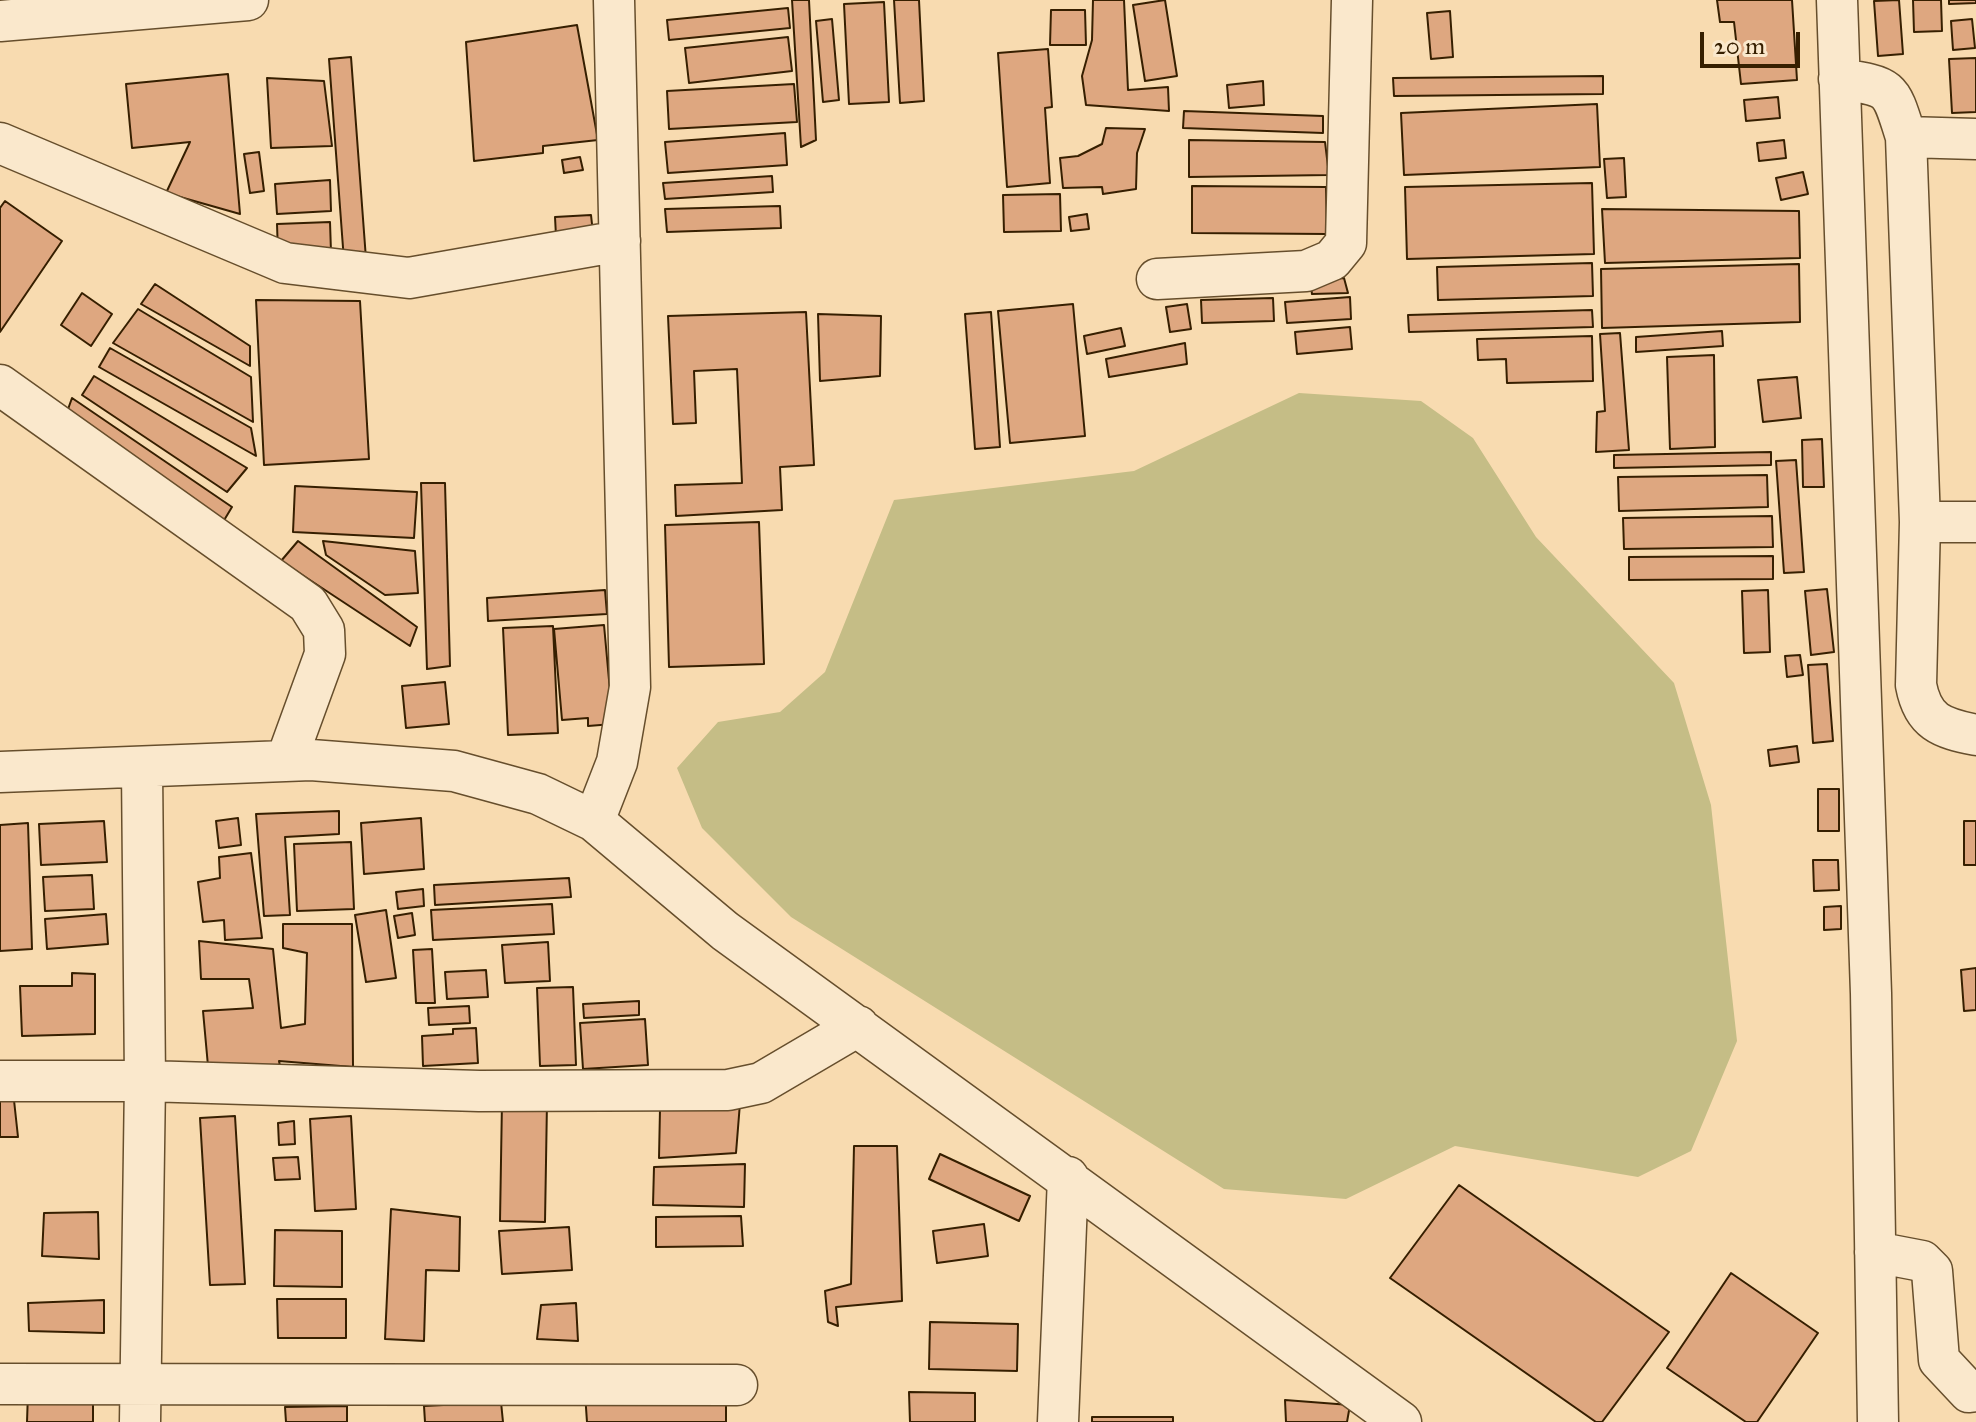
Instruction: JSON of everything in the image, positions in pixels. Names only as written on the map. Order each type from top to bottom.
[{"type":"street","points":[[0,21],[248,0]]},
{"type":"street","points":[[594,821],[617,762],[630,687],[614,0]]},
{"type":"street","points":[[1157,279],[1306,271],[1332,260],[1346,243],[1352,0]]},
{"type":"street","points":[[1837,0],[1871,993],[1878,1422]]},
{"type":"street","points":[[1839,79],[1881,85],[1894,98],[1906,137],[1920,522],[1916,685],[1920,709],[1936,723],[1976,735]]},
{"type":"street","points":[[1906,137],[1976,139]]},
{"type":"street","points":[[0,143],[285,263],[312,268],[409,278],[620,241]]},
{"type":"street","points":[[0,385],[308,604],[324,630],[325,654],[286,761]]},
{"type":"street","points":[[1920,522],[1976,522]]},
{"type":"street","points":[[0,772],[142,769],[311,760],[454,771],[538,794],[594,821],[725,931],[1068,1177],[1401,1422]]},
{"type":"street","points":[[140,1403],[145,1081],[142,769]]},
{"type":"street","points":[[0,1081],[145,1081],[479,1091],[728,1090],[761,1083],[858,1026]]},
{"type":"street","points":[[1058,1422],[1068,1177]]},
{"type":"street","points":[[1875,1252],[1922,1261],[1932,1271],[1939,1360],[1969,1392],[1976,1391]]},
{"type":"street","points":[[0,1384],[140,1403],[737,1385]]},
{"type":"shaded area","points":[[1299,393],[1421,401],[1473,438],[1536,537],[1674,683],[1711,805],[1737,1041],[1691,1151],[1638,1177],[1455,1146],[1346,1199],[1224,1189],[791,917],[702,828],[677,768],[718,722],[780,712],[825,672],[894,500],[1134,471]]},
{"type":"building","points":[[792,0],[809,0],[816,140],[801,147]]},
{"type":"building","points":[[894,0],[919,0],[924,101],[900,103]]},
{"type":"building","points":[[1093,0],[1124,0],[1128,90],[1168,87],[1169,111],[1086,105],[1082,76],[1092,40]]},
{"type":"building","points":[[1165,0],[1177,76],[1145,81],[1133,5]]},
{"type":"building","points":[[1717,0],[1792,0],[1797,80],[1741,84],[1734,22],[1720,22]]},
{"type":"building","points":[[1899,0],[1903,54],[1878,56],[1874,1]]},
{"type":"building","points":[[1913,0],[1941,0],[1942,31],[1914,32]]},
{"type":"building","points":[[1949,0],[1976,0],[1976,3],[1949,4]]},
{"type":"building","points":[[884,2],[889,102],[849,104],[844,4]]},
{"type":"building","points":[[788,8],[790,28],[669,40],[667,20]]},
{"type":"building","points":[[1051,10],[1085,10],[1086,45],[1050,45]]},
{"type":"building","points":[[1450,11],[1453,57],[1431,59],[1427,13]]},
{"type":"building","points":[[832,19],[839,100],[823,102],[816,21]]},
{"type":"building","points":[[1972,19],[1975,48],[1953,50],[1951,21]]},
{"type":"building","points":[[577,25],[598,140],[543,146],[543,153],[474,161],[466,42]]},
{"type":"building","points":[[788,37],[792,71],[689,83],[685,48]]},
{"type":"building","points":[[1048,49],[1052,107],[1045,108],[1050,183],[1007,187],[998,53]]},
{"type":"building","points":[[351,57],[366,259],[344,261],[329,59]]},
{"type":"building","points":[[1976,58],[1976,112],[1952,113],[1949,59]]},
{"type":"building","points":[[228,74],[240,214],[166,193],[190,142],[132,148],[126,84]]},
{"type":"building","points":[[1603,76],[1603,94],[1394,96],[1393,78]]},
{"type":"building","points":[[267,78],[324,81],[332,146],[271,148]]},
{"type":"building","points":[[1263,81],[1264,105],[1229,108],[1227,85]]},
{"type":"building","points":[[794,84],[797,122],[669,129],[667,91]]},
{"type":"building","points":[[1778,97],[1780,118],[1746,121],[1744,100]]},
{"type":"building","points":[[1597,104],[1600,167],[1404,175],[1401,113]]},
{"type":"building","points":[[1184,111],[1323,116],[1323,133],[1183,128]]},
{"type":"building","points":[[1106,128],[1145,129],[1137,153],[1136,189],[1103,194],[1102,187],[1063,188],[1060,158],[1078,156],[1102,144]]},
{"type":"building","points":[[785,133],[787,165],[668,173],[665,142]]},
{"type":"building","points":[[1189,140],[1325,142],[1329,175],[1189,177]]},
{"type":"building","points":[[1784,140],[1786,158],[1759,161],[1757,143]]},
{"type":"building","points":[[259,152],[264,191],[250,193],[244,154]]},
{"type":"building","points":[[580,157],[583,170],[564,173],[562,160]]},
{"type":"building","points":[[1624,158],[1626,197],[1607,198],[1604,159]]},
{"type":"building","points":[[1803,172],[1808,194],[1781,200],[1776,178]]},
{"type":"building","points":[[772,176],[773,192],[665,199],[663,183]]},
{"type":"building","points":[[330,180],[331,211],[277,214],[275,184]]},
{"type":"building","points":[[1592,183],[1594,254],[1407,259],[1405,187]]},
{"type":"building","points":[[1192,186],[1326,187],[1327,234],[1192,233]]},
{"type":"building","points":[[1060,194],[1061,231],[1004,232],[1003,195]]},
{"type":"building","points":[[5,201],[62,241],[0,332],[0,208]]},
{"type":"building","points":[[780,206],[781,228],[667,232],[665,209]]},
{"type":"building","points":[[1602,209],[1799,211],[1800,258],[1605,263]]},
{"type":"building","points":[[1087,214],[1089,229],[1071,231],[1069,217]]},
{"type":"building","points":[[591,215],[593,233],[556,236],[555,217]]},
{"type":"building","points":[[330,222],[331,252],[278,254],[277,224]]},
{"type":"building","points":[[1592,263],[1593,296],[1438,300],[1437,267]]},
{"type":"building","points":[[1799,264],[1800,322],[1602,328],[1601,269]]},
{"type":"building","points":[[1344,278],[1348,293],[1312,294],[1310,280]]},
{"type":"building","points":[[155,284],[250,346],[250,366],[141,304]]},
{"type":"building","points":[[82,293],[112,314],[91,346],[61,325]]},
{"type":"building","points":[[1350,297],[1351,319],[1287,323],[1285,302]]},
{"type":"building","points":[[1273,298],[1274,321],[1202,323],[1201,300]]},
{"type":"building","points":[[256,300],[360,301],[369,459],[264,465]]},
{"type":"building","points":[[1073,304],[1085,436],[1010,443],[998,311]]},
{"type":"building","points":[[1187,304],[1191,329],[1170,332],[1166,307]]},
{"type":"building","points":[[138,309],[251,377],[253,422],[113,343]]},
{"type":"building","points":[[1592,310],[1593,327],[1409,332],[1408,315]]},
{"type":"building","points":[[806,312],[814,465],[780,467],[782,510],[676,516],[675,485],[742,483],[737,369],[694,371],[696,423],[673,424],[668,316]]},
{"type":"building","points":[[991,312],[1000,447],[975,449],[965,314]]},
{"type":"building","points":[[818,314],[881,316],[880,376],[820,381]]},
{"type":"building","points":[[1350,327],[1352,349],[1297,354],[1295,332]]},
{"type":"building","points":[[1121,328],[1125,346],[1087,354],[1084,336]]},
{"type":"building","points":[[1722,331],[1723,346],[1636,352],[1636,337]]},
{"type":"building","points":[[1620,333],[1629,450],[1596,452],[1597,412],[1605,411],[1600,334]]},
{"type":"building","points":[[1592,336],[1593,381],[1507,383],[1506,359],[1478,360],[1477,339]]},
{"type":"building","points":[[1185,343],[1187,364],[1109,377],[1106,359]]},
{"type":"building","points":[[110,348],[251,428],[256,456],[99,367]]},
{"type":"building","points":[[1714,355],[1715,447],[1670,449],[1667,357]]},
{"type":"building","points":[[94,376],[247,468],[227,492],[82,395]]},
{"type":"building","points":[[1797,377],[1801,418],[1763,422],[1758,380]]},
{"type":"building","points":[[72,398],[232,507],[223,522],[67,412]]},
{"type":"building","points":[[1822,439],[1824,487],[1803,487],[1802,440]]},
{"type":"building","points":[[1771,452],[1771,465],[1614,468],[1614,455]]},
{"type":"building","points":[[1796,460],[1804,572],[1784,573],[1776,461]]},
{"type":"building","points":[[1767,475],[1768,507],[1619,511],[1618,477]]},
{"type":"building","points":[[421,483],[445,483],[450,666],[427,669]]},
{"type":"building","points":[[295,486],[417,492],[414,538],[293,532]]},
{"type":"building","points":[[1772,516],[1773,547],[1624,549],[1623,518]]},
{"type":"building","points":[[759,522],[764,664],[669,667],[665,525]]},
{"type":"building","points":[[298,541],[417,627],[410,646],[281,561]]},
{"type":"building","points":[[323,541],[415,551],[418,593],[385,595],[326,555]]},
{"type":"building","points":[[1773,556],[1773,579],[1629,580],[1629,557]]},
{"type":"building","points":[[1827,589],[1834,652],[1811,655],[1805,591]]},
{"type":"building","points":[[605,590],[607,614],[488,621],[487,598]]},
{"type":"building","points":[[1768,590],[1770,652],[1744,653],[1742,591]]},
{"type":"building","points":[[604,625],[613,724],[588,726],[588,718],[562,720],[554,629]]},
{"type":"building","points":[[553,626],[558,733],[508,735],[503,628]]},
{"type":"building","points":[[1800,655],[1803,675],[1787,677],[1785,656]]},
{"type":"building","points":[[1827,664],[1833,741],[1813,743],[1808,665]]},
{"type":"building","points":[[445,682],[449,724],[406,728],[402,686]]},
{"type":"building","points":[[1797,746],[1799,762],[1770,766],[1768,750]]},
{"type":"building","points":[[1818,789],[1839,789],[1839,831],[1818,831]]},
{"type":"building","points":[[339,811],[339,834],[285,837],[290,915],[264,916],[256,814]]},
{"type":"building","points":[[238,818],[241,845],[219,848],[216,821]]},
{"type":"building","points":[[421,818],[424,869],[364,874],[361,823]]},
{"type":"building","points":[[104,821],[107,862],[41,865],[39,824]]},
{"type":"building","points":[[1964,821],[1976,821],[1976,865],[1964,865]]},
{"type":"building","points":[[28,823],[32,949],[0,951],[0,825]]},
{"type":"building","points":[[351,842],[354,909],[297,911],[294,844]]},
{"type":"building","points":[[251,853],[262,938],[225,940],[224,920],[203,922],[198,882],[220,878],[219,857]]},
{"type":"building","points":[[1813,860],[1838,860],[1839,890],[1814,891]]},
{"type":"building","points":[[92,875],[94,909],[45,911],[43,877]]},
{"type":"building","points":[[569,878],[571,897],[435,905],[434,885]]},
{"type":"building","points":[[423,889],[424,906],[398,909],[396,892]]},
{"type":"building","points":[[552,904],[554,934],[433,940],[431,910]]},
{"type":"building","points":[[1841,906],[1841,929],[1824,930],[1824,907]]},
{"type":"building","points":[[386,910],[396,978],[366,982],[355,915]]},
{"type":"building","points":[[412,913],[415,935],[398,938],[394,916]]},
{"type":"building","points":[[106,914],[108,944],[47,949],[45,919]]},
{"type":"building","points":[[283,924],[352,924],[353,1067],[279,1061],[281,1071],[208,1066],[203,1011],[253,1008],[249,979],[201,979],[199,941],[273,949],[281,1028],[305,1024],[307,953],[283,948]]},
{"type":"building","points":[[548,942],[550,981],[505,983],[502,945]]},
{"type":"building","points":[[432,949],[435,1003],[416,1003],[413,950]]},
{"type":"building","points":[[1976,968],[1976,1010],[1964,1011],[1961,970]]},
{"type":"building","points":[[486,970],[488,997],[447,999],[445,972]]},
{"type":"building","points":[[72,973],[95,974],[95,1034],[22,1036],[20,986],[72,986]]},
{"type":"building","points":[[573,987],[576,1065],[540,1066],[537,988]]},
{"type":"building","points":[[639,1001],[639,1015],[584,1018],[583,1004]]},
{"type":"building","points":[[469,1006],[470,1023],[429,1025],[428,1008]]},
{"type":"building","points":[[645,1019],[648,1065],[583,1069],[580,1023]]},
{"type":"building","points":[[476,1028],[478,1063],[423,1066],[422,1036],[453,1034],[453,1029]]},
{"type":"building","points":[[0,1091],[13,1091],[18,1137],[0,1137]]},
{"type":"building","points":[[502,1101],[547,1102],[545,1222],[500,1221]]},
{"type":"building","points":[[740,1103],[736,1153],[659,1158],[660,1109]]},
{"type":"building","points":[[235,1116],[245,1284],[210,1285],[200,1118]]},
{"type":"building","points":[[351,1116],[356,1209],[315,1211],[310,1119]]},
{"type":"building","points":[[294,1121],[295,1144],[279,1145],[278,1123]]},
{"type":"building","points":[[854,1146],[897,1146],[902,1301],[836,1307],[838,1326],[828,1322],[825,1291],[851,1284]]},
{"type":"building","points":[[940,1154],[1030,1196],[1019,1221],[929,1179]]},
{"type":"building","points":[[298,1157],[300,1179],[275,1180],[273,1158]]},
{"type":"building","points":[[745,1164],[744,1207],[653,1205],[654,1167]]},
{"type":"building","points":[[1459,1185],[1669,1332],[1602,1422],[1596,1422],[1390,1278]]},
{"type":"building","points":[[391,1209],[460,1217],[459,1271],[426,1270],[424,1341],[385,1339]]},
{"type":"building","points":[[98,1212],[99,1259],[42,1256],[44,1213]]},
{"type":"building","points":[[741,1216],[743,1246],[656,1247],[656,1217]]},
{"type":"building","points":[[984,1224],[988,1256],[937,1263],[933,1231]]},
{"type":"building","points":[[569,1227],[572,1270],[502,1274],[499,1231]]},
{"type":"building","points":[[275,1230],[342,1231],[342,1287],[274,1286]]},
{"type":"building","points":[[1731,1273],[1818,1333],[1757,1422],[1746,1422],[1667,1368]]},
{"type":"building","points":[[277,1299],[346,1299],[346,1338],[278,1338]]},
{"type":"building","points":[[104,1300],[104,1333],[29,1331],[28,1303]]},
{"type":"building","points":[[576,1303],[578,1341],[537,1339],[541,1305]]},
{"type":"building","points":[[930,1322],[1018,1324],[1017,1371],[929,1369]]},
{"type":"building","points":[[28,1392],[93,1393],[93,1422],[27,1422]]},
{"type":"building","points":[[909,1392],[975,1393],[975,1422],[910,1422]]},
{"type":"building","points":[[585,1393],[726,1393],[726,1422],[587,1422]]},
{"type":"building","points":[[1285,1400],[1350,1405],[1347,1422],[1286,1422]]},
{"type":"building","points":[[501,1402],[503,1422],[425,1422],[424,1406]]},
{"type":"building","points":[[347,1406],[347,1422],[286,1422],[285,1407]]},
{"type":"building","points":[[1092,1417],[1173,1417],[1173,1422],[1092,1422]]}]
